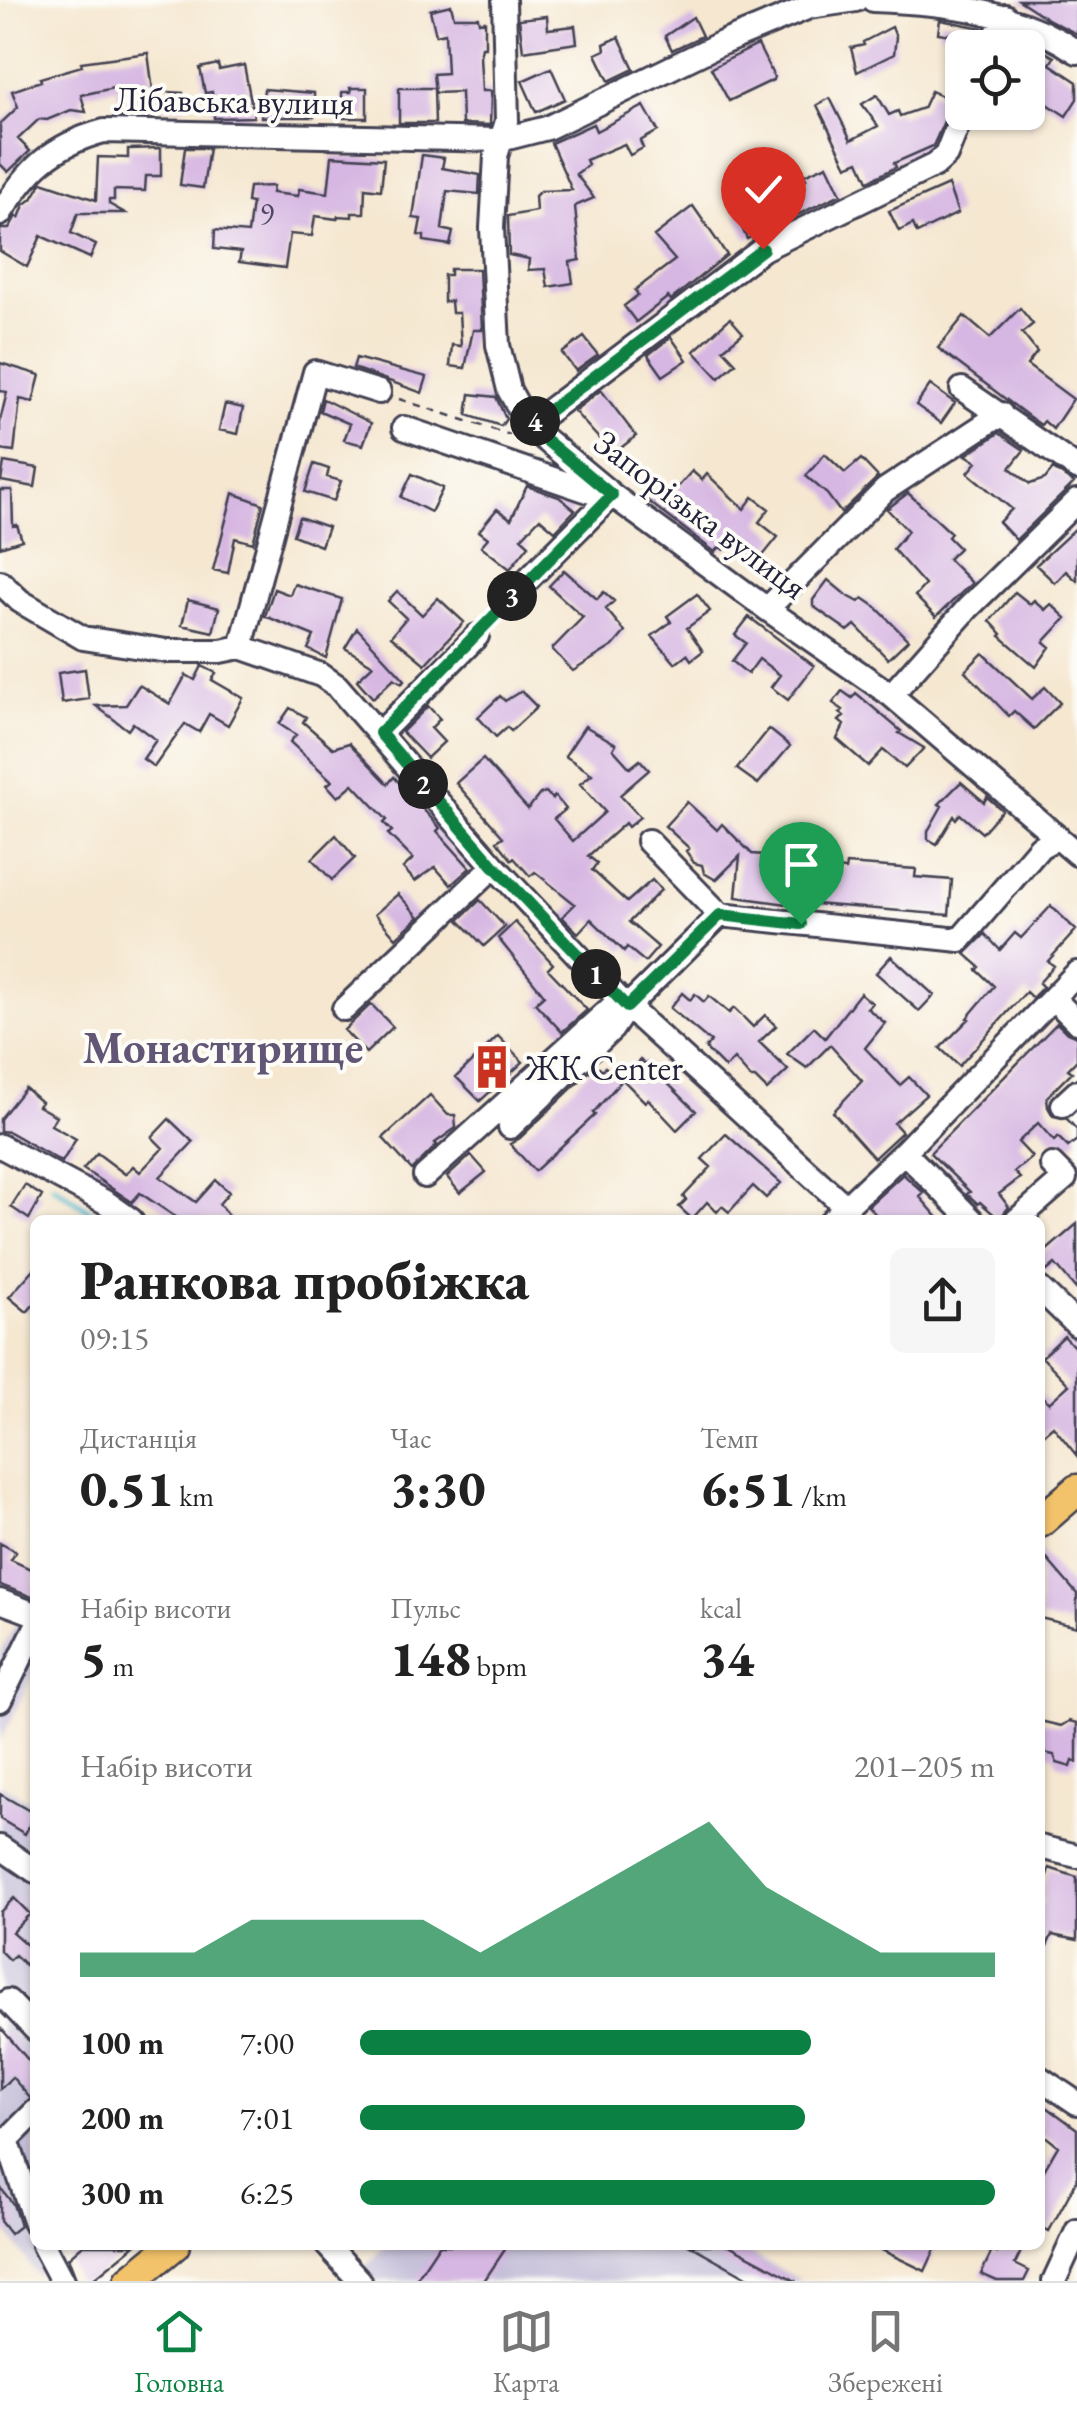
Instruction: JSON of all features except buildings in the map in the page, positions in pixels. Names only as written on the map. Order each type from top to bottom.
[{"type":"main road","points":[[1045,1518],[1077,1490]]},
{"type":"main road","points":[[130,2281],[168,2250]]},
{"type":"street","name":"Запорізька вулиця","points":[[504,0],[506,121],[496,156],[492,228],[498,346],[509,390],[529,426],[612,495],[766,609],[892,695],[1077,854]]},
{"type":"street","name":"Лібавська вулиця","points":[[0,214],[22,180],[48,155],[82,137],[104,131],[500,140],[547,128],[722,43],[808,7],[856,0]]},
{"type":"street","points":[[873,0],[929,2],[1005,16],[1054,36],[1077,52]]},
{"type":"street","points":[[998,30],[1005,16]]},
{"type":"street","points":[[529,426],[763,249],[935,164],[946,155],[956,130]]},
{"type":"street","points":[[241,647],[315,372],[379,392]]},
{"type":"street","points":[[962,389],[1077,468]]},
{"type":"street","points":[[766,609],[886,490],[1001,414]]},
{"type":"street","points":[[404,428],[549,475],[599,496],[612,495]]},
{"type":"street","points":[[528,579],[612,495]]},
{"type":"street","points":[[892,695],[968,608],[1077,501]]},
{"type":"street","points":[[0,582],[20,601],[83,638],[167,651],[241,647],[322,675],[380,733],[494,866],[624,1003],[839,1214],[1077,973]]},
{"type":"street","points":[[380,733],[477,636]]},
{"type":"street","points":[[648,842],[720,915],[960,940],[1040,847],[1058,837]]},
{"type":"street","points":[[344,1009],[494,866]]},
{"type":"street","points":[[424,1176],[720,915]]},
{"type":"street","points":[[1054,999],[1077,1022]]},
{"type":"street","points":[[510,1126],[612,1029],[624,1003]]},
{"type":"street","points":[[0,1146],[124,1215]]},
{"type":"street","points":[[904,1152],[967,1215]]},
{"type":"street","points":[[1024,1215],[1065,1178],[1052,1164]]},
{"type":"street","points":[[1045,1294],[1077,1325]]},
{"type":"street","points":[[0,1601],[30,1612]]},
{"type":"street","points":[[0,1700],[30,1639]]},
{"type":"street","points":[[0,1847],[30,1868]]},
{"type":"street","points":[[1045,1848],[1077,1856]]},
{"type":"street","points":[[8,2000],[30,2024]]},
{"type":"street","points":[[1045,2081],[1077,2103]]},
{"type":"street","points":[[30,2117],[7,2140],[30,2208]]},
{"type":"street","points":[[1054,2281],[1077,2230]]},
{"type":"street","points":[[45,2250],[62,2281]]},
{"type":"street","points":[[332,2250],[360,2281]]},
{"type":"path","points":[[379,392],[513,436],[529,426]]},
{"type":"path","points":[[477,636],[528,579]]},
{"type":"shaded area","points":[[22,1612],[30,1616],[30,1681],[0,1742],[0,1654]]},
{"type":"shaded area","points":[[0,1784],[30,1801],[30,2250],[45,2250],[60,2258],[37,2275],[0,2223]]},
{"type":"shaded area","points":[[383,2250],[743,2250],[802,2281],[349,2281]]},
{"type":"waterway","points":[[53,1186],[96,1215]]},
{"type":"place","name":"ЖК Center","points":[[492,1067]]},
{"type":"district","name":"Монастирище","points":[[223,1047]]},
{"type":"route","points":[[763,249],[529,426],[612,495],[380,733],[494,866],[627,1007],[720,915],[801,924]]}]
